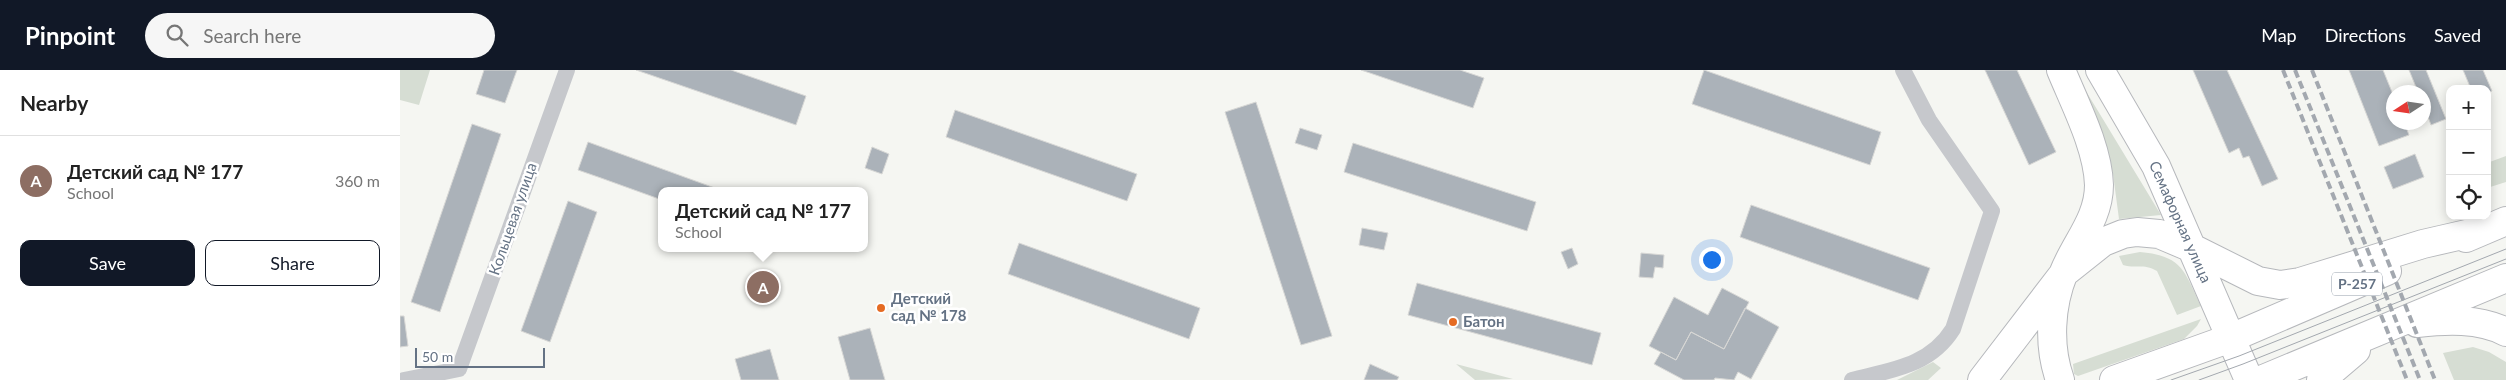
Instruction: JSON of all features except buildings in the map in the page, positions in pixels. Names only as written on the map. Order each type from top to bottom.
[{"type":"highway","points":[[1982,380],[2064,273],[2093,219],[2099,186],[2095,159],[2061,70]]},
{"type":"highway","name":"Семафорная улица","points":[[2100,70],[2156,166],[2248,380]]},
{"type":"highway","points":[[2060,380],[2055,366],[2052,321],[2064,273],[2103,242],[2123,234],[2137,232],[2160,234],[2258,281],[2280,285],[2300,282],[2424,244],[2495,226]]},
{"type":"highway","name":"Р-257","points":[[2114,380],[2231,338],[2495,226]]},
{"type":"highway","points":[[2261,380],[2506,278]]},
{"type":"highway","points":[[2321,380],[2358,349],[2393,326],[2438,321],[2471,322],[2494,326],[2506,332]]},
{"type":"street","name":"Кольцевая улица","points":[[464,374],[567,70]]},
{"type":"street","points":[[1852,380],[1918,363],[1945,343],[1953,329],[1992,211],[1929,120],[1903,70]]},
{"type":"street","points":[[404,380],[464,374]]},
{"type":"shaded area","points":[[400,70],[430,70],[419,105],[400,100]]},
{"type":"shaded area","points":[[2078,78],[2161,215],[2119,219],[2113,174],[2103,139]]},
{"type":"shaded area","points":[[2506,156],[2506,182],[2491,187],[2491,162]]},
{"type":"shaded area","points":[[2140,252],[2165,257],[2180,267],[2201,306],[2177,315],[2157,271],[2147,267],[2123,265],[2119,256]]},
{"type":"shaded area","points":[[2201,319],[2184,339],[2078,376],[2074,374],[2073,364]]},
{"type":"shaded area","points":[[2473,347],[2489,352],[2506,362],[2506,380],[2454,380],[2443,353]]},
{"type":"shaded area","points":[[1933,362],[1941,368],[1928,380],[1897,380]]},
{"type":"shaded area","points":[[1456,364],[1513,379],[1475,380]]},
{"type":"tram line","points":[[2171,380],[2239,356],[2506,249]]},
{"type":"tram line","points":[[2199,380],[2506,259]]},
{"type":"railway","points":[[2283,70],[2407,380]]},
{"type":"railway","points":[[2295,70],[2420,380]]},
{"type":"railway","points":[[2312,70],[2435,380]]},
{"type":"place","name":"Детский сад № 177","points":[[763,287]]},
{"type":"place","name":"Детский сад № 178","points":[[881,308]]},
{"type":"place","name":"Батон","points":[[1453,322]]}]
